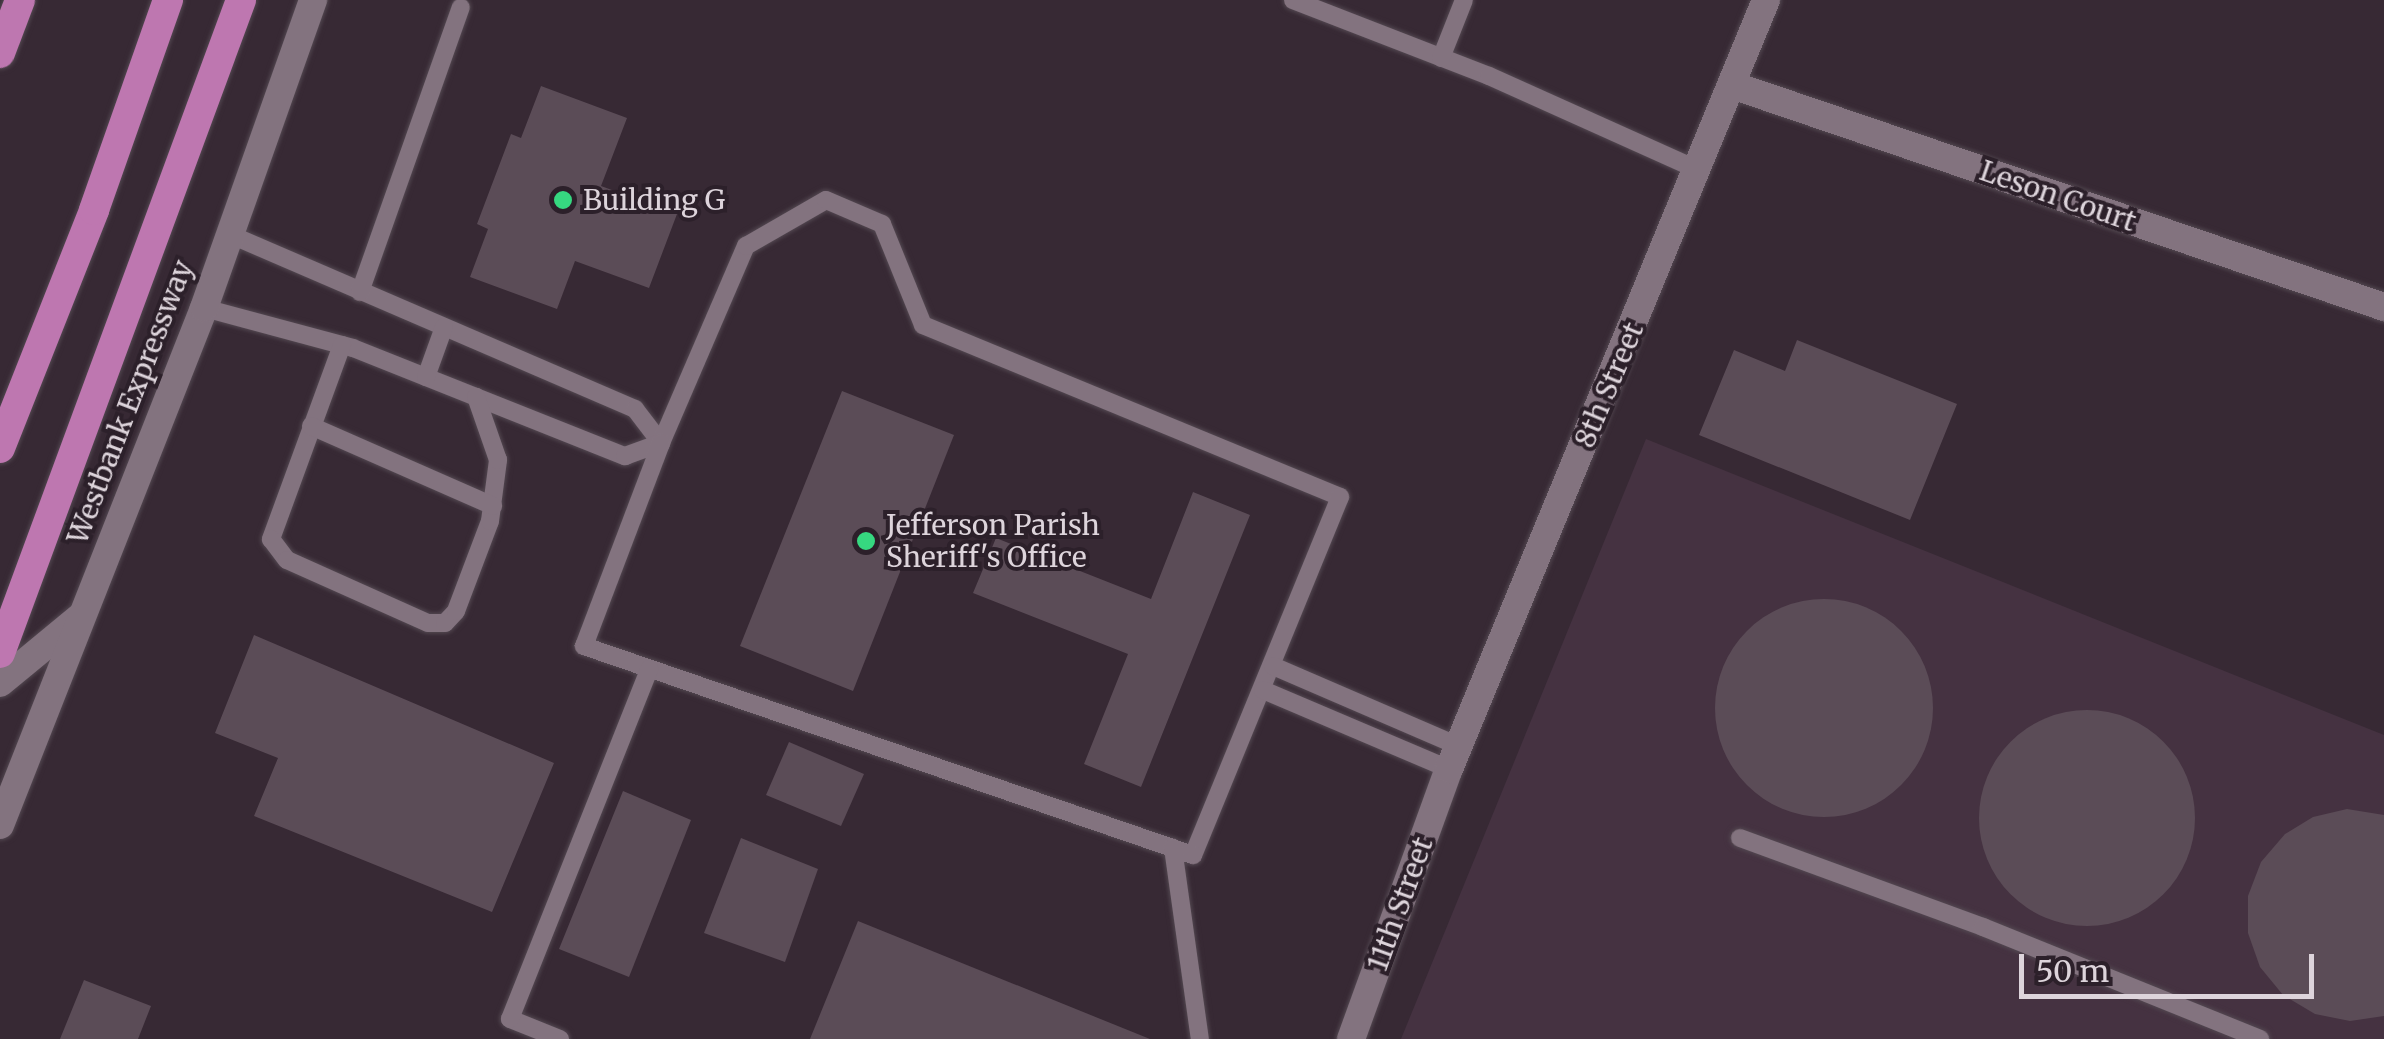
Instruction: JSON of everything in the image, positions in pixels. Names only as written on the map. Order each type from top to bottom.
[{"type":"highway","points":[[0,53],[20,0]]},
{"type":"highway","points":[[0,448],[94,210],[168,0]]},
{"type":"highway","points":[[0,653],[242,0]]},
{"type":"street","name":"Westbank Expressway","points":[[0,825],[204,308],[313,0]]},
{"type":"street","name":"8th Street","points":[[1454,757],[1766,0]]},
{"type":"street","name":"Leson Court","points":[[1732,85],[2384,308]]},
{"type":"street","points":[[0,683],[82,616]]},
{"type":"street","name":"11th Street","points":[[1351,1039],[1454,757]]},
{"type":"lane","points":[[1293,0],[1441,58],[1698,170]]},
{"type":"lane","points":[[1441,58],[1464,0]]},
{"type":"lane","points":[[360,292],[460,6]]},
{"type":"lane","points":[[826,200],[882,224],[922,325],[1340,498],[1272,666],[1194,856],[584,646],[662,443],[746,246],[826,200]]},
{"type":"lane","points":[[229,234],[635,408],[662,443]]},
{"type":"lane","points":[[204,308],[342,345],[625,456],[662,443]]},
{"type":"lane","points":[[426,377],[444,327]]},
{"type":"lane","points":[[342,345],[275,522],[274,546],[286,560],[414,617],[445,623],[456,611],[492,506],[498,460],[476,397]]},
{"type":"lane","points":[[311,426],[492,506]]},
{"type":"lane","points":[[1272,666],[1454,757]]},
{"type":"lane","points":[[560,1039],[510,1019],[649,669]]},
{"type":"lane","points":[[1263,690],[1454,757]]},
{"type":"lane","points":[[1740,838],[1983,927],[2260,1039]]},
{"type":"lane","points":[[1173,848],[1200,1039]]},
{"type":"shaded area","points":[[1646,439],[2384,735],[2384,1039],[1401,1039]]},
{"type":"building","name":"Building G","points":[[541,86],[627,118],[601,186],[677,214],[649,288],[575,261],[557,309],[470,277],[488,229],[477,224],[511,134],[521,138]]},
{"type":"building","points":[[1797,340],[1957,404],[1910,520],[1699,435],[1734,350],[1785,371]]},
{"type":"building","points":[[842,391],[954,435],[853,691],[740,646]]},
{"type":"building","points":[[1193,492],[1250,515],[1141,787],[1084,764],[1128,654],[973,593],[996,538],[1151,599]]},
{"type":"building","points":[[1824,599],[1866,608],[1901,631],[1924,666],[1933,708],[1924,750],[1901,785],[1866,808],[1824,817],[1782,808],[1747,785],[1724,750],[1715,708],[1724,666],[1747,631],[1782,608]]},
{"type":"building","points":[[254,635],[554,763],[492,912],[254,816],[278,758],[215,733]]},
{"type":"building","points":[[2087,710],[2128,718],[2164,741],[2187,777],[2195,818],[2187,859],[2164,895],[2128,918],[2087,926],[2046,918],[2010,895],[1987,859],[1979,818],[1987,777],[2010,741],[2046,718]]},
{"type":"building","points":[[789,742],[864,774],[841,826],[766,795]]},
{"type":"building","points":[[623,791],[691,820],[629,977],[559,949]]},
{"type":"building","points":[[2347,809],[2384,815],[2384,1016],[2350,1021],[2315,1014],[2283,995],[2260,967],[2248,933],[2248,896],[2261,862],[2285,834],[2313,817]]},
{"type":"building","points":[[741,838],[818,869],[785,962],[704,933]]},
{"type":"building","points":[[858,921],[1150,1039],[810,1039]]},
{"type":"building","points":[[84,980],[151,1006],[138,1039],[60,1039]]},
{"type":"place","name":"Building G","points":[[563,200]]},
{"type":"place","name":"Jefferson Parish Sheriff's Office","points":[[866,541]]}]
